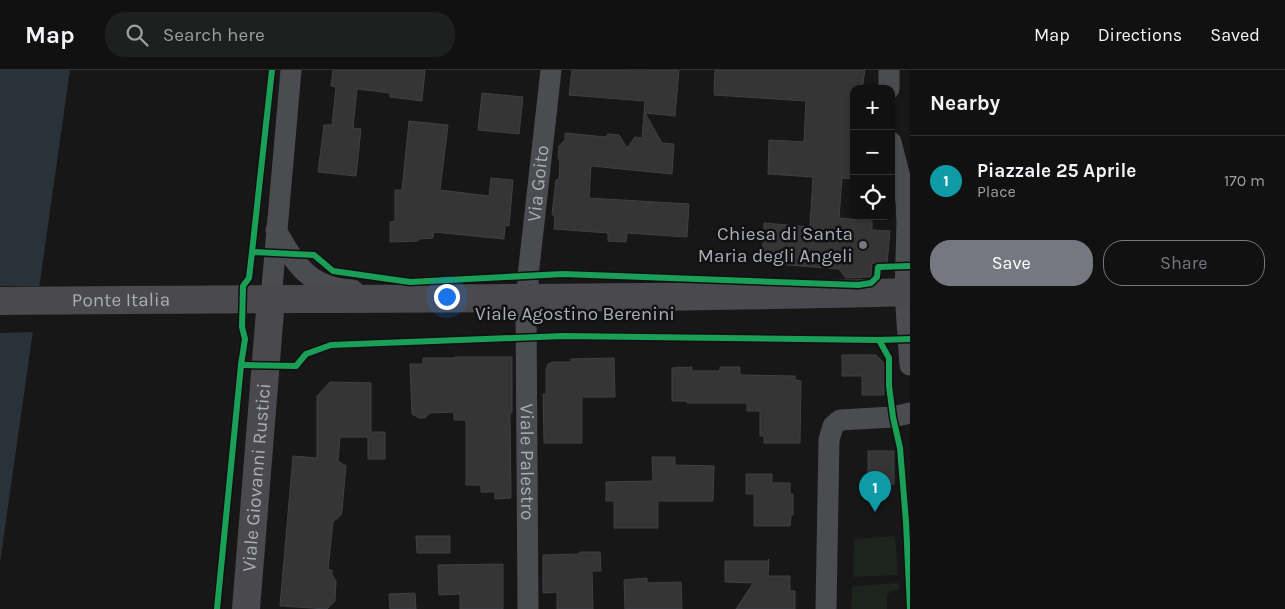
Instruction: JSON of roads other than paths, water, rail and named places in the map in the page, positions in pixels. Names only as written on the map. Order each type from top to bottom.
[{"type":"main road","name":"Viale Agostino Berenini","points":[[271,308],[474,299],[527,306]]},
{"type":"main road","name":"Ponte Italia","points":[[0,301],[243,307]]},
{"type":"main road","name":"Viale Agostino Berenini","points":[[243,307],[908,304]]},
{"type":"main road","name":"Ponte Italia","points":[[0,318],[243,307]]},
{"type":"main road","name":"Viale Giovanni Rustici","points":[[246,609],[271,308]]},
{"type":"street","points":[[271,308],[276,230],[291,70]]},
{"type":"street","name":"Via Goito","points":[[527,306],[528,276],[550,70]]},
{"type":"street","points":[[889,70],[889,85]]},
{"type":"street","points":[[895,157],[906,200],[910,365]]},
{"type":"street","points":[[276,230],[296,263],[310,278],[322,284],[350,290],[406,289],[474,299]]},
{"type":"street","name":"Viale Palestro","points":[[527,306],[528,609]]},
{"type":"street","points":[[826,609],[830,440],[832,426],[836,422],[845,419],[902,415]]},
{"type":"place","name":"Chiesa di Santa Maria degli Angeli","points":[[863,245]]},
{"type":"place","name":"Piazzale 25 Aprile","points":[[875,512]]}]
